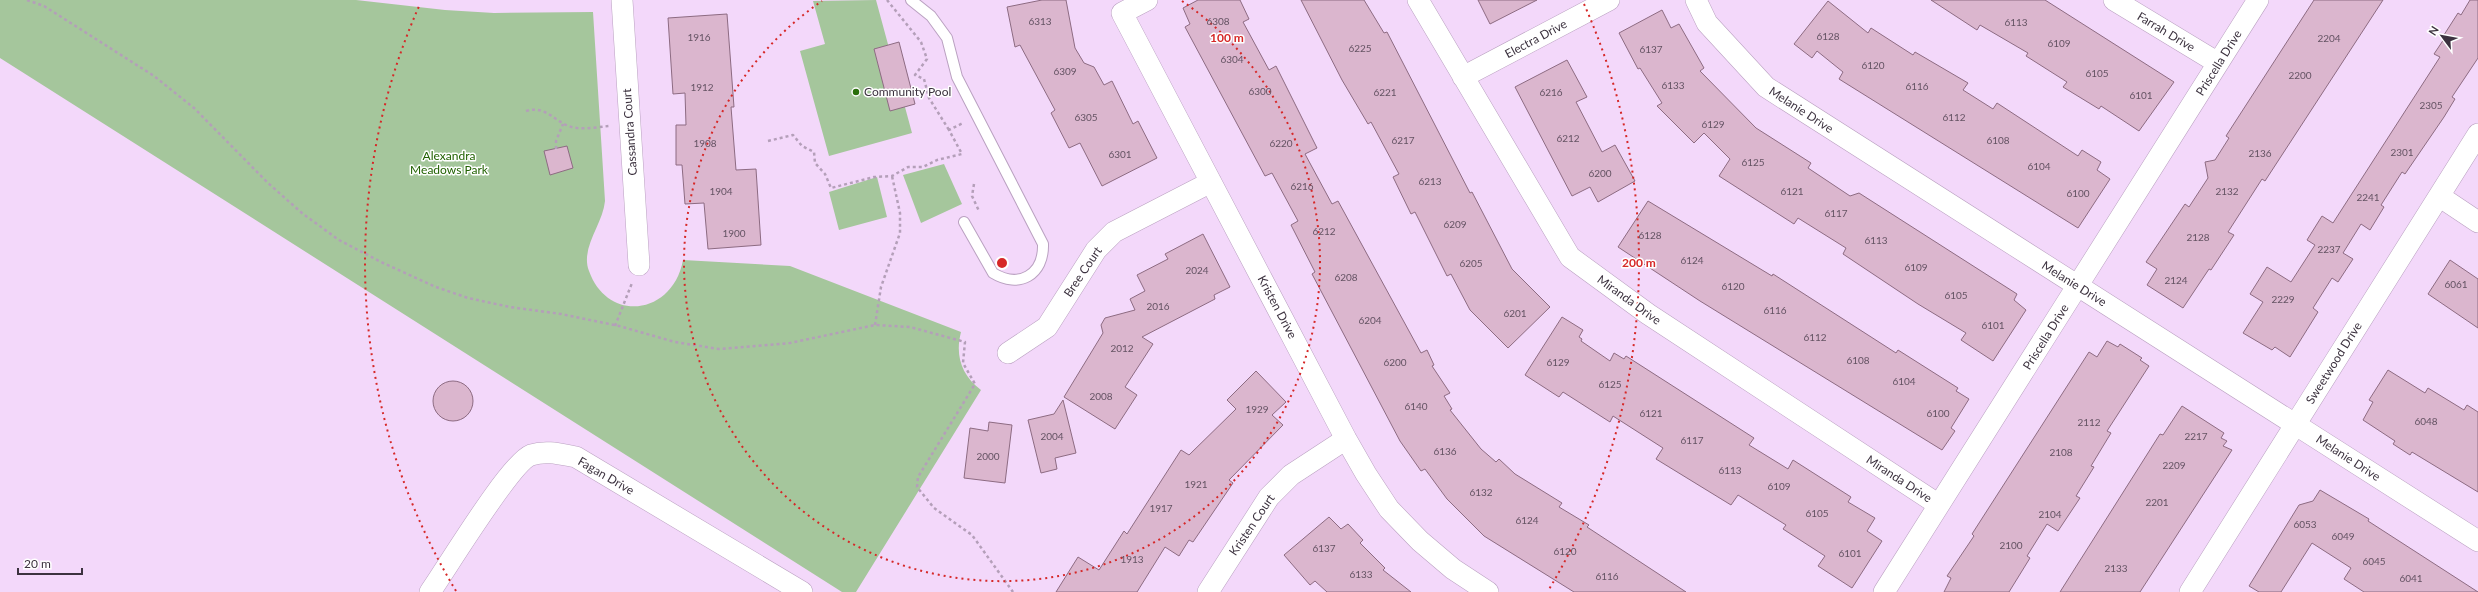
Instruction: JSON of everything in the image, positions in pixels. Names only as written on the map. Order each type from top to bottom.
[{"type":"street","name":"Cassandra Court","points":[[622,0],[639,265]]},
{"type":"street","name":"Kristen Drive","points":[[1147,0],[1122,13],[1346,439],[1390,509],[1420,541],[1453,569],[1488,592]]},
{"type":"street","name":"Miranda Drive","points":[[1418,0],[1570,257],[1648,314],[1939,505]]},
{"type":"street","name":"Electra Drive","points":[[1463,77],[1608,0]]},
{"type":"street","name":"Melanie Drive","points":[[1696,0],[1707,23],[1766,88],[2478,541]]},
{"type":"street","name":"Farrah Drive","points":[[2114,0],[2218,64]]},
{"type":"street","name":"Priscella Drive","points":[[1884,592],[2258,0]]},
{"type":"street","name":"Sweetwood Drive","points":[[2190,592],[2478,134]]},
{"type":"street","name":"Bree Court","points":[[1008,353],[1047,327],[1096,250],[1114,232],[1211,182]]},
{"type":"street","points":[[2439,196],[2478,222]]},
{"type":"street","name":"Kristen Court","points":[[1208,592],[1270,496],[1291,475],[1346,439]]},
{"type":"street","name":"Fagan Drive","points":[[430,592],[510,472],[530,456],[550,452],[576,457],[802,592]]},
{"type":"lane","points":[[911,0],[931,16],[947,38],[957,77],[1043,244],[1042,260],[1038,267],[1027,277],[1018,280],[1001,278],[993,273],[964,222]]},
{"type":"path","points":[[27,0],[44,6],[154,76],[194,108],[268,183],[303,214],[340,240],[390,266],[436,287],[468,298],[510,307],[561,314],[615,326],[675,342],[719,349],[790,343],[875,325],[910,327],[965,342],[963,363],[975,384],[918,477],[917,487],[934,508],[972,535],[1013,592]]},
{"type":"path","points":[[768,141],[793,136],[802,146],[814,152],[815,163],[825,174],[831,188],[874,177],[892,176],[908,167],[923,167],[937,160],[962,154],[929,98],[924,79],[915,75],[927,59],[921,42],[887,0]]},
{"type":"path","points":[[526,111],[534,108],[548,112],[563,124],[577,128],[610,126]]},
{"type":"path","points":[[949,130],[978,116]]},
{"type":"path","points":[[556,149],[556,142],[563,124]]},
{"type":"path","points":[[875,325],[882,288],[900,233],[900,212],[892,176]]},
{"type":"path","points":[[974,184],[972,196],[979,211]]},
{"type":"path","points":[[615,326],[639,265]]},
{"type":"green space","name":"Alexandra Meadows Park","points":[[0,0],[356,0],[445,10],[494,13],[593,12],[605,201],[587,254],[587,262],[589,271],[598,288],[610,299],[624,305],[639,306],[654,302],[667,292],[677,278],[683,260],[790,266],[961,332],[959,340],[959,357],[961,364],[969,378],[981,390],[856,592],[842,592],[0,58]]},
{"type":"green space","name":"Community Pool","points":[[876,0],[912,133],[829,156],[800,51],[825,44],[813,1]]},
{"type":"green space","points":[[944,164],[962,204],[921,223],[903,175]]},
{"type":"green space","points":[[877,177],[887,217],[839,230],[829,192]]},
{"type":"building","points":[[1042,0],[1066,0],[1075,48],[1084,63],[1094,67],[1104,85],[1112,81],[1133,124],[1138,121],[1157,158],[1102,186],[1080,143],[1069,148],[1051,113],[1055,110],[1020,45],[1015,47],[1007,7]]},
{"type":"building","points":[[1198,0],[1240,0],[1249,19],[1243,22],[1269,70],[1276,66],[1317,148],[1305,154],[1332,204],[1338,201],[1421,353],[1427,350],[1434,365],[1432,366],[1450,393],[1444,396],[1452,409],[1450,410],[1481,449],[1496,462],[1499,459],[1515,474],[1562,503],[1559,507],[1589,525],[1587,527],[1686,592],[1574,592],[1484,536],[1447,499],[1425,469],[1421,471],[1400,441],[1312,274],[1315,272],[1291,225],[1298,221],[1272,173],[1265,176],[1185,27],[1190,24],[1183,8]]},
{"type":"building","points":[[1301,0],[1364,0],[1384,33],[1387,32],[1470,193],[1472,192],[1512,269],[1550,307],[1508,348],[1470,310],[1451,274],[1447,276],[1415,212],[1411,214],[1393,177],[1399,174],[1371,122],[1368,124],[1342,80]]},
{"type":"building","points":[[1478,0],[1537,0],[1490,24]]},
{"type":"building","points":[[1931,0],[2045,0],[2174,82],[2139,131],[2101,106],[2099,109],[2063,87],[2067,82],[2026,56],[2028,53],[1980,25],[1977,30]]},
{"type":"building","points":[[2314,0],[2383,0],[2265,181],[2262,179],[2228,232],[2234,235],[2183,308],[2147,285],[2157,269],[2146,262],[2185,204],[2189,207],[2208,178],[2205,162],[2215,160],[2229,138],[2226,136]]},
{"type":"building","points":[[2470,0],[2478,0],[2478,58],[2452,97],[2455,99],[2444,117],[2405,174],[2402,172],[2381,205],[2384,207],[2370,230],[2361,224],[2343,253],[2353,259],[2338,282],[2332,278],[2313,308],[2318,312],[2290,357],[2275,347],[2272,350],[2243,333],[2263,302],[2250,294],[2267,267],[2291,282],[2315,245],[2307,240],[2322,216],[2333,223],[2440,57],[2434,54],[2444,39],[2442,38],[2458,13],[2461,15]]},
{"type":"building","points":[[1828,1],[1868,33],[1871,28],[1913,55],[1915,52],[1968,83],[1963,90],[1993,109],[1997,103],[2078,156],[2082,150],[2101,162],[2097,170],[2110,179],[2078,228],[1839,79],[1843,72],[1817,51],[1812,58],[1794,44]]},
{"type":"building","points":[[1662,10],[1671,28],[1679,24],[1704,68],[1700,71],[1756,128],[1811,163],[1808,168],[1850,196],[1859,193],[2017,294],[2014,300],[2026,310],[1993,361],[1961,340],[1966,333],[1918,304],[1843,254],[1846,248],[1798,218],[1794,224],[1719,176],[1730,159],[1704,133],[1694,143],[1657,106],[1662,103],[1640,68],[1638,69],[1619,33]]},
{"type":"building","points":[[727,14],[734,107],[731,107],[736,170],[756,169],[761,245],[708,249],[704,203],[685,204],[682,165],[676,165],[676,125],[686,125],[685,93],[673,94],[668,18]]},
{"type":"building","points":[[899,42],[915,104],[890,111],[874,49]]},
{"type":"building","points":[[1567,60],[1587,97],[1576,102],[1602,152],[1615,145],[1635,181],[1598,202],[1590,187],[1572,196],[1515,87]]},
{"type":"building","points":[[567,146],[573,168],[550,175],[544,151]]},
{"type":"building","points":[[1648,201],[1772,276],[1773,274],[1896,353],[1898,350],[1958,388],[1956,391],[1969,399],[1951,428],[1955,431],[1942,450],[1700,301],[1618,247]]},
{"type":"building","points":[[1203,234],[1230,287],[1214,295],[1215,299],[1142,337],[1153,344],[1125,387],[1137,395],[1115,429],[1064,397],[1103,333],[1101,325],[1105,318],[1135,310],[1130,299],[1145,291],[1137,275],[1168,259],[1165,254]]},
{"type":"building","points":[[2450,260],[2478,279],[2478,328],[2428,294]]},
{"type":"building","points":[[1562,317],[1583,330],[1579,337],[1582,339],[1581,341],[1610,361],[1614,353],[1624,359],[1626,356],[1754,438],[1749,445],[1788,469],[1793,460],[1851,497],[1848,502],[1875,518],[1867,531],[1882,541],[1852,588],[1818,566],[1825,556],[1783,529],[1786,525],[1738,495],[1731,505],[1656,459],[1663,448],[1613,416],[1610,422],[1563,392],[1559,397],[1525,375]]},
{"type":"building","points":[[2107,341],[2118,347],[2120,344],[2142,358],[2140,360],[2149,366],[2107,431],[2111,433],[2091,466],[2094,467],[2076,496],[2080,498],[2058,531],[2047,524],[2027,556],[2030,558],[2009,592],[1944,592],[1951,578],[1947,576],[1974,536],[1972,534],[2089,352],[2097,357]]},
{"type":"building","points":[[2388,370],[2425,393],[2428,388],[2464,410],[2467,405],[2478,412],[2478,492],[2412,452],[2410,455],[2393,444],[2395,441],[2363,420],[2373,402],[2369,400]]},
{"type":"building","points":[[1256,371],[1286,402],[1272,415],[1283,425],[1229,480],[1233,483],[1193,542],[1189,540],[1179,556],[1165,547],[1137,592],[1056,592],[1078,557],[1099,570],[1124,531],[1127,534],[1181,450],[1189,455],[1236,409],[1227,400]]},
{"type":"building","points":[[453,381],[467,387],[473,401],[467,415],[453,421],[439,415],[433,401],[439,387]]},
{"type":"building","points":[[1063,400],[1076,453],[1055,458],[1057,469],[1041,473],[1028,420],[1054,414]]},
{"type":"building","points":[[2182,406],[2224,433],[2221,438],[2227,441],[2223,446],[2232,450],[2140,592],[2060,592],[2160,434],[2163,435]]},
{"type":"building","points":[[989,422],[1012,425],[1005,483],[964,478],[970,428],[988,431]]},
{"type":"building","points":[[2320,490],[2369,519],[2368,521],[2478,592],[2364,592],[2344,579],[2351,568],[2312,543],[2281,592],[2259,592],[2249,586],[2299,505],[2313,501]]},
{"type":"building","points":[[1329,517],[1341,529],[1348,524],[1363,540],[1360,543],[1385,568],[1383,570],[1411,592],[1327,592],[1315,581],[1310,585],[1284,555]]},
{"type":"place","name":"Community Pool","points":[[856,92]]}]
